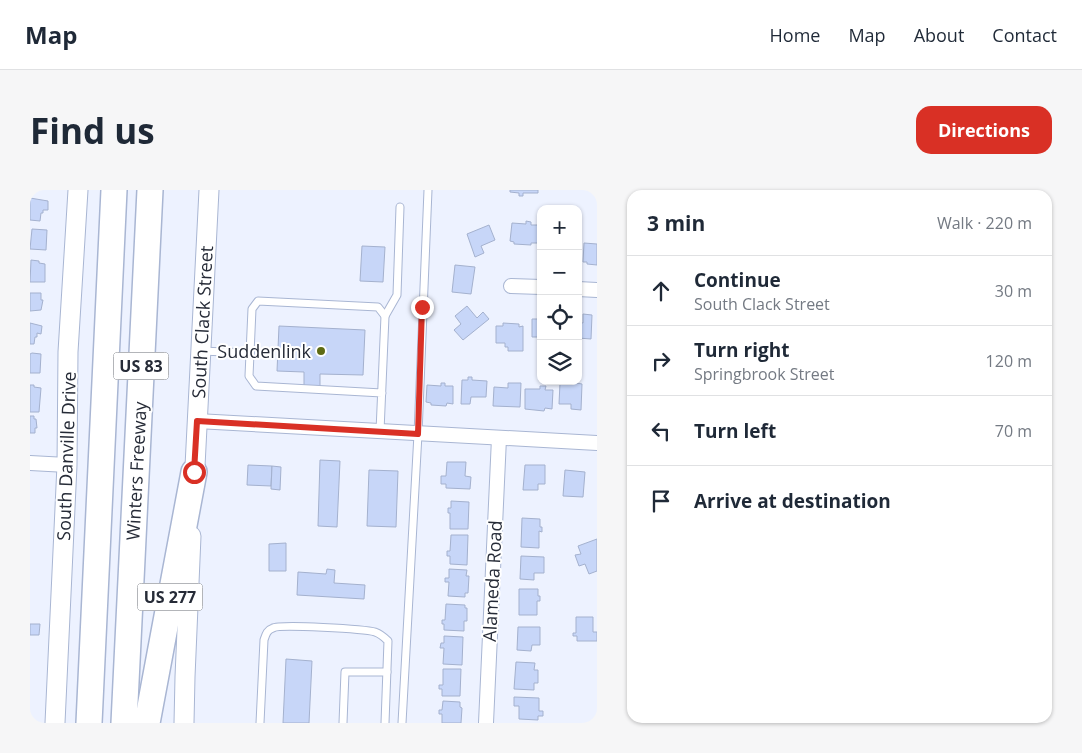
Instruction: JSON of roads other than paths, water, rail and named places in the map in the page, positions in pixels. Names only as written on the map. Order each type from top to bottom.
[{"type":"highway","name":"Winters Freeway","points":[[89,723],[113,190]]},
{"type":"highway","name":"Winters Freeway","points":[[124,723],[150,190]]},
{"type":"highway","name":"US 277","points":[[147,723],[194,472]]},
{"type":"main road","name":"South Danville Drive","points":[[55,723],[67,465],[68,352],[78,190]]},
{"type":"main road","name":"South Clack Street","points":[[184,723],[194,472],[209,190]]},
{"type":"street","points":[[511,286],[537,287]]},
{"type":"street","points":[[582,289],[597,290]]},
{"type":"street","points":[[197,421],[597,442]]},
{"type":"street","name":"Alameda Road","points":[[486,723],[499,438]]},
{"type":"street","points":[[30,463],[67,465]]},
{"type":"lane","points":[[402,723],[418,434],[428,190]]},
{"type":"lane","points":[[380,431],[385,316],[398,295],[400,207]]},
{"type":"lane","points":[[382,393],[256,386],[249,376],[252,309],[258,301],[378,307],[385,316]]},
{"type":"lane","points":[[201,351],[250,353]]},
{"type":"lane","points":[[260,723],[264,640],[267,631],[275,626],[374,631],[382,635],[388,641],[385,723]]},
{"type":"lane","points":[[343,723],[345,672],[387,672]]},
{"type":"place","name":"Suddenlink","points":[[321,351]]}]
